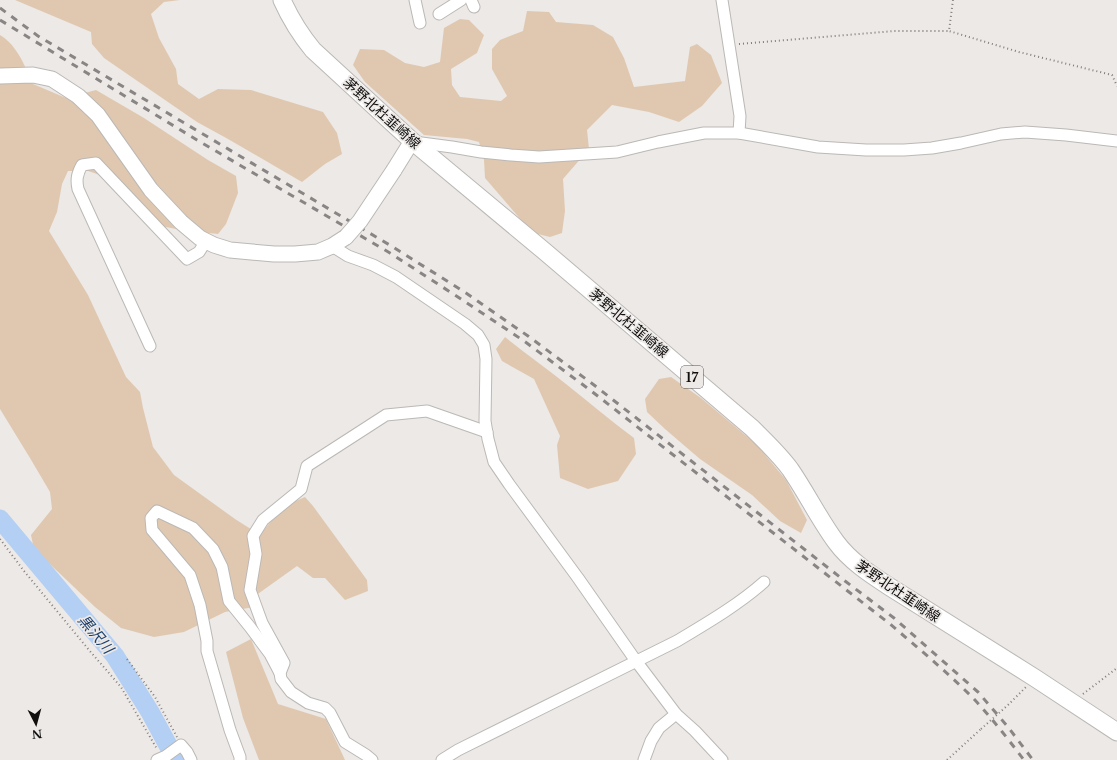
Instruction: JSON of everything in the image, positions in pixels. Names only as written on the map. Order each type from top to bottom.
[{"type":"main road","name":"茅野北杜韮崎線","points":[[282,0],[299,33],[313,50],[412,142],[543,250],[752,428],[790,469],[836,542],[861,568],[1035,678],[1117,732]]},
{"type":"street","points":[[415,0],[420,23]]},
{"type":"street","points":[[439,14],[461,0]]},
{"type":"street","points":[[722,0],[740,116],[739,133]]},
{"type":"street","points":[[0,76],[33,76],[52,80],[78,96],[98,116],[151,190],[181,222],[200,238],[230,250],[274,254],[318,252],[332,246],[346,237],[360,221],[412,142],[489,153],[539,157],[617,152],[704,133],[739,133],[818,147],[866,150],[932,148],[1001,134],[1025,132],[1117,141]]},
{"type":"street","points":[[150,346],[78,189],[78,174],[82,165],[96,163],[187,259],[199,252],[206,241]]},
{"type":"street","points":[[332,246],[348,256],[373,265],[396,277],[465,324],[478,335],[484,345],[486,359],[485,421],[494,462],[636,661],[676,714],[696,731],[722,760]]},
{"type":"street","points":[[280,673],[284,663],[262,623],[250,590],[256,554],[253,536],[263,520],[302,489],[307,466],[386,416],[427,411],[487,432]]},
{"type":"street","points":[[240,760],[207,651],[207,641],[196,593],[190,575],[152,530],[151,518],[157,511],[193,528],[213,549],[222,567],[230,601],[270,654],[280,673],[281,679],[291,692],[308,702],[325,708],[330,713],[345,742],[372,760]]},
{"type":"street","points":[[442,760],[458,750],[677,641],[712,620],[750,594],[764,582]]},
{"type":"street","points":[[644,760],[651,741],[659,728],[676,714]]},
{"type":"street","points":[[161,758],[179,747],[187,752],[191,760]]},
{"type":"path","points":[[949,31],[953,0]]},
{"type":"path","points":[[729,45],[894,31],[949,31],[1019,52],[1112,75],[1117,86]]},
{"type":"path","points":[[0,539],[29,578],[122,687],[161,758]]},
{"type":"path","points":[[127,659],[155,696],[179,747]]},
{"type":"path","points":[[1072,702],[1117,668]]},
{"type":"path","points":[[947,760],[1008,705],[1035,678]]},
{"type":"shaded area","points":[[15,0],[180,0],[164,2],[151,14],[159,38],[176,69],[178,84],[199,99],[218,89],[251,90],[323,112],[337,133],[342,154],[325,164],[302,182],[197,122],[104,58],[92,44],[91,32]]},
{"type":"shaded area","points":[[527,11],[549,12],[556,22],[593,25],[613,37],[624,58],[634,87],[685,81],[690,47],[697,44],[711,55],[722,83],[702,106],[679,122],[649,112],[612,105],[587,130],[589,149],[563,179],[565,211],[562,233],[550,237],[538,234],[523,222],[485,178],[484,160],[479,142],[467,139],[424,135],[365,82],[353,65],[360,49],[384,50],[405,63],[424,67],[440,62],[444,28],[460,19],[469,20],[484,35],[477,53],[451,69],[452,85],[460,97],[501,101],[507,96],[492,69],[492,49],[500,40],[523,31]]},
{"type":"shaded area","points":[[0,35],[16,50],[24,63],[33,84],[66,98],[96,90],[144,118],[208,160],[236,176],[238,193],[226,224],[218,234],[181,230],[151,224],[100,175],[88,171],[68,171],[62,184],[57,212],[49,231],[88,295],[126,377],[140,392],[153,447],[174,475],[254,531],[264,530],[282,507],[305,497],[367,580],[368,591],[345,600],[325,578],[313,578],[297,566],[255,596],[254,607],[225,612],[184,632],[154,637],[121,628],[95,607],[34,549],[31,535],[52,509],[50,492],[0,409]]},
{"type":"shaded area","points":[[505,337],[634,438],[636,454],[618,481],[588,489],[560,478],[557,445],[560,436],[534,379],[502,361],[496,349]]},
{"type":"shaded area","points":[[671,377],[701,398],[757,445],[786,480],[807,520],[801,533],[780,521],[752,495],[700,459],[647,412],[645,399],[659,379]]},
{"type":"shaded area","points":[[251,639],[278,704],[326,719],[345,760],[259,760],[243,718],[226,652]]},
{"type":"waterway","name":"黒沢川","points":[[0,519],[115,656],[150,712],[176,760]]},
{"type":"railway","points":[[0,8],[38,36],[393,247],[466,293],[528,336],[594,385],[894,618],[978,692],[1008,727],[1033,760]]},
{"type":"railway","points":[[0,20],[197,140],[390,253],[524,341],[590,390],[890,624],[943,669],[973,698],[993,720],[1024,760]]}]
